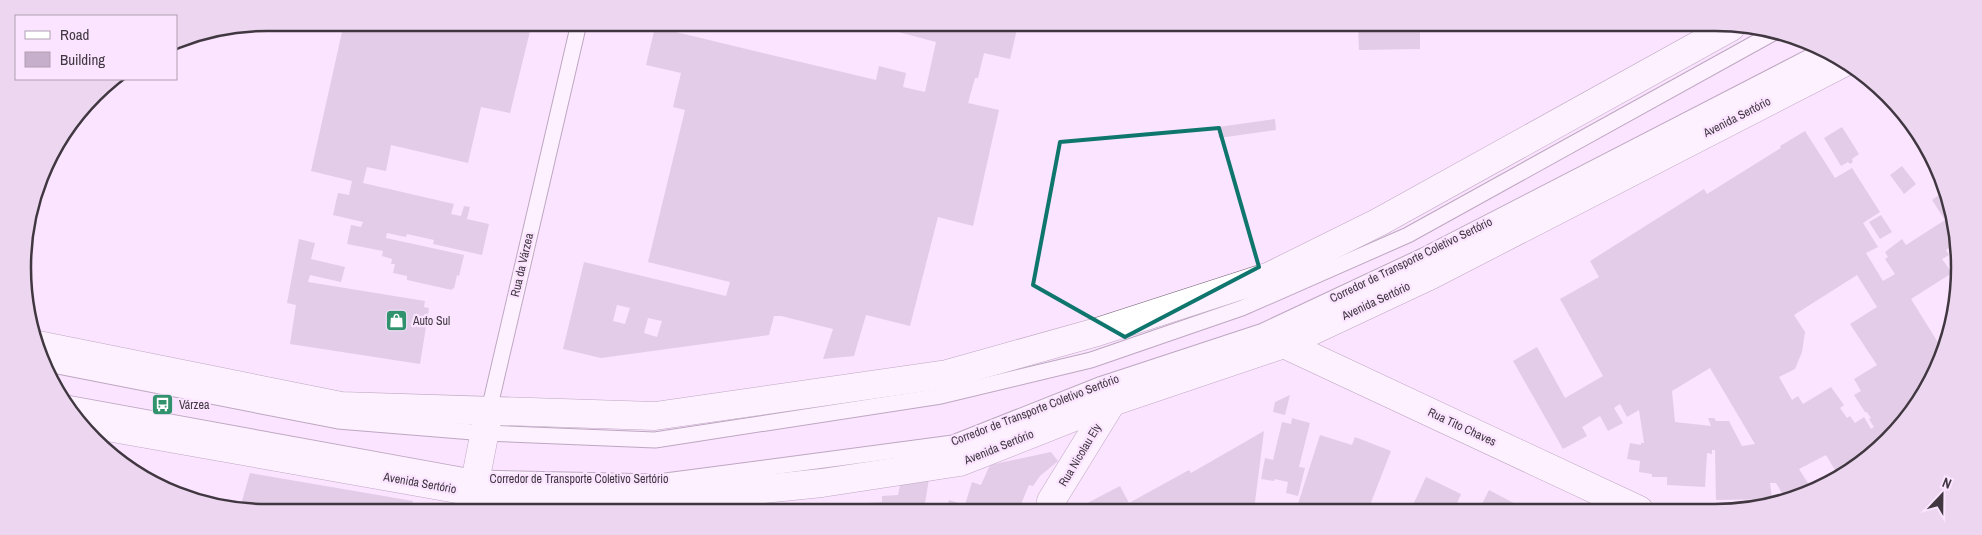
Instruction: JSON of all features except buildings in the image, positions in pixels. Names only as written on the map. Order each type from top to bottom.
[{"type":"main road","points":[[45,346],[341,406],[487,421],[656,416],[948,374],[1114,326],[1270,276],[1379,222],[1723,32]]},
{"type":"main road","name":"Avenida Sertório","points":[[91,424],[474,493],[656,500],[832,481],[960,462],[1431,275],[1838,66]]},
{"type":"main road","name":"Rua Tito Chaves","points":[[1274,337],[1626,504]]},
{"type":"main road","name":"Rua Nicolau Ely","points":[[1051,504],[1112,402]]},
{"type":"main road","name":"Rua da Várzea","points":[[474,493],[487,421]]},
{"type":"lane","name":"Rua da Várzea","points":[[487,421],[577,31]]},
{"type":"lane","name":"Corredor de Transporte Coletivo Sertório","points":[[53,365],[99,376],[338,421],[487,421],[655,440],[941,396],[1092,360],[1242,308],[1408,235],[1766,37]]},
{"type":"lane","name":"Corredor de Transporte Coletivo Sertório","points":[[76,405],[474,493],[658,482],[953,443],[1102,384],[1274,337],[1423,256],[1816,55]]},
{"type":"highlighted area","points":[[1219,128],[1259,267],[1125,337],[1033,285],[1060,142]]},
{"type":"place","name":"Auto Sul","points":[[397,321]]},
{"type":"place","name":"Várzea","points":[[163,405]]}]
